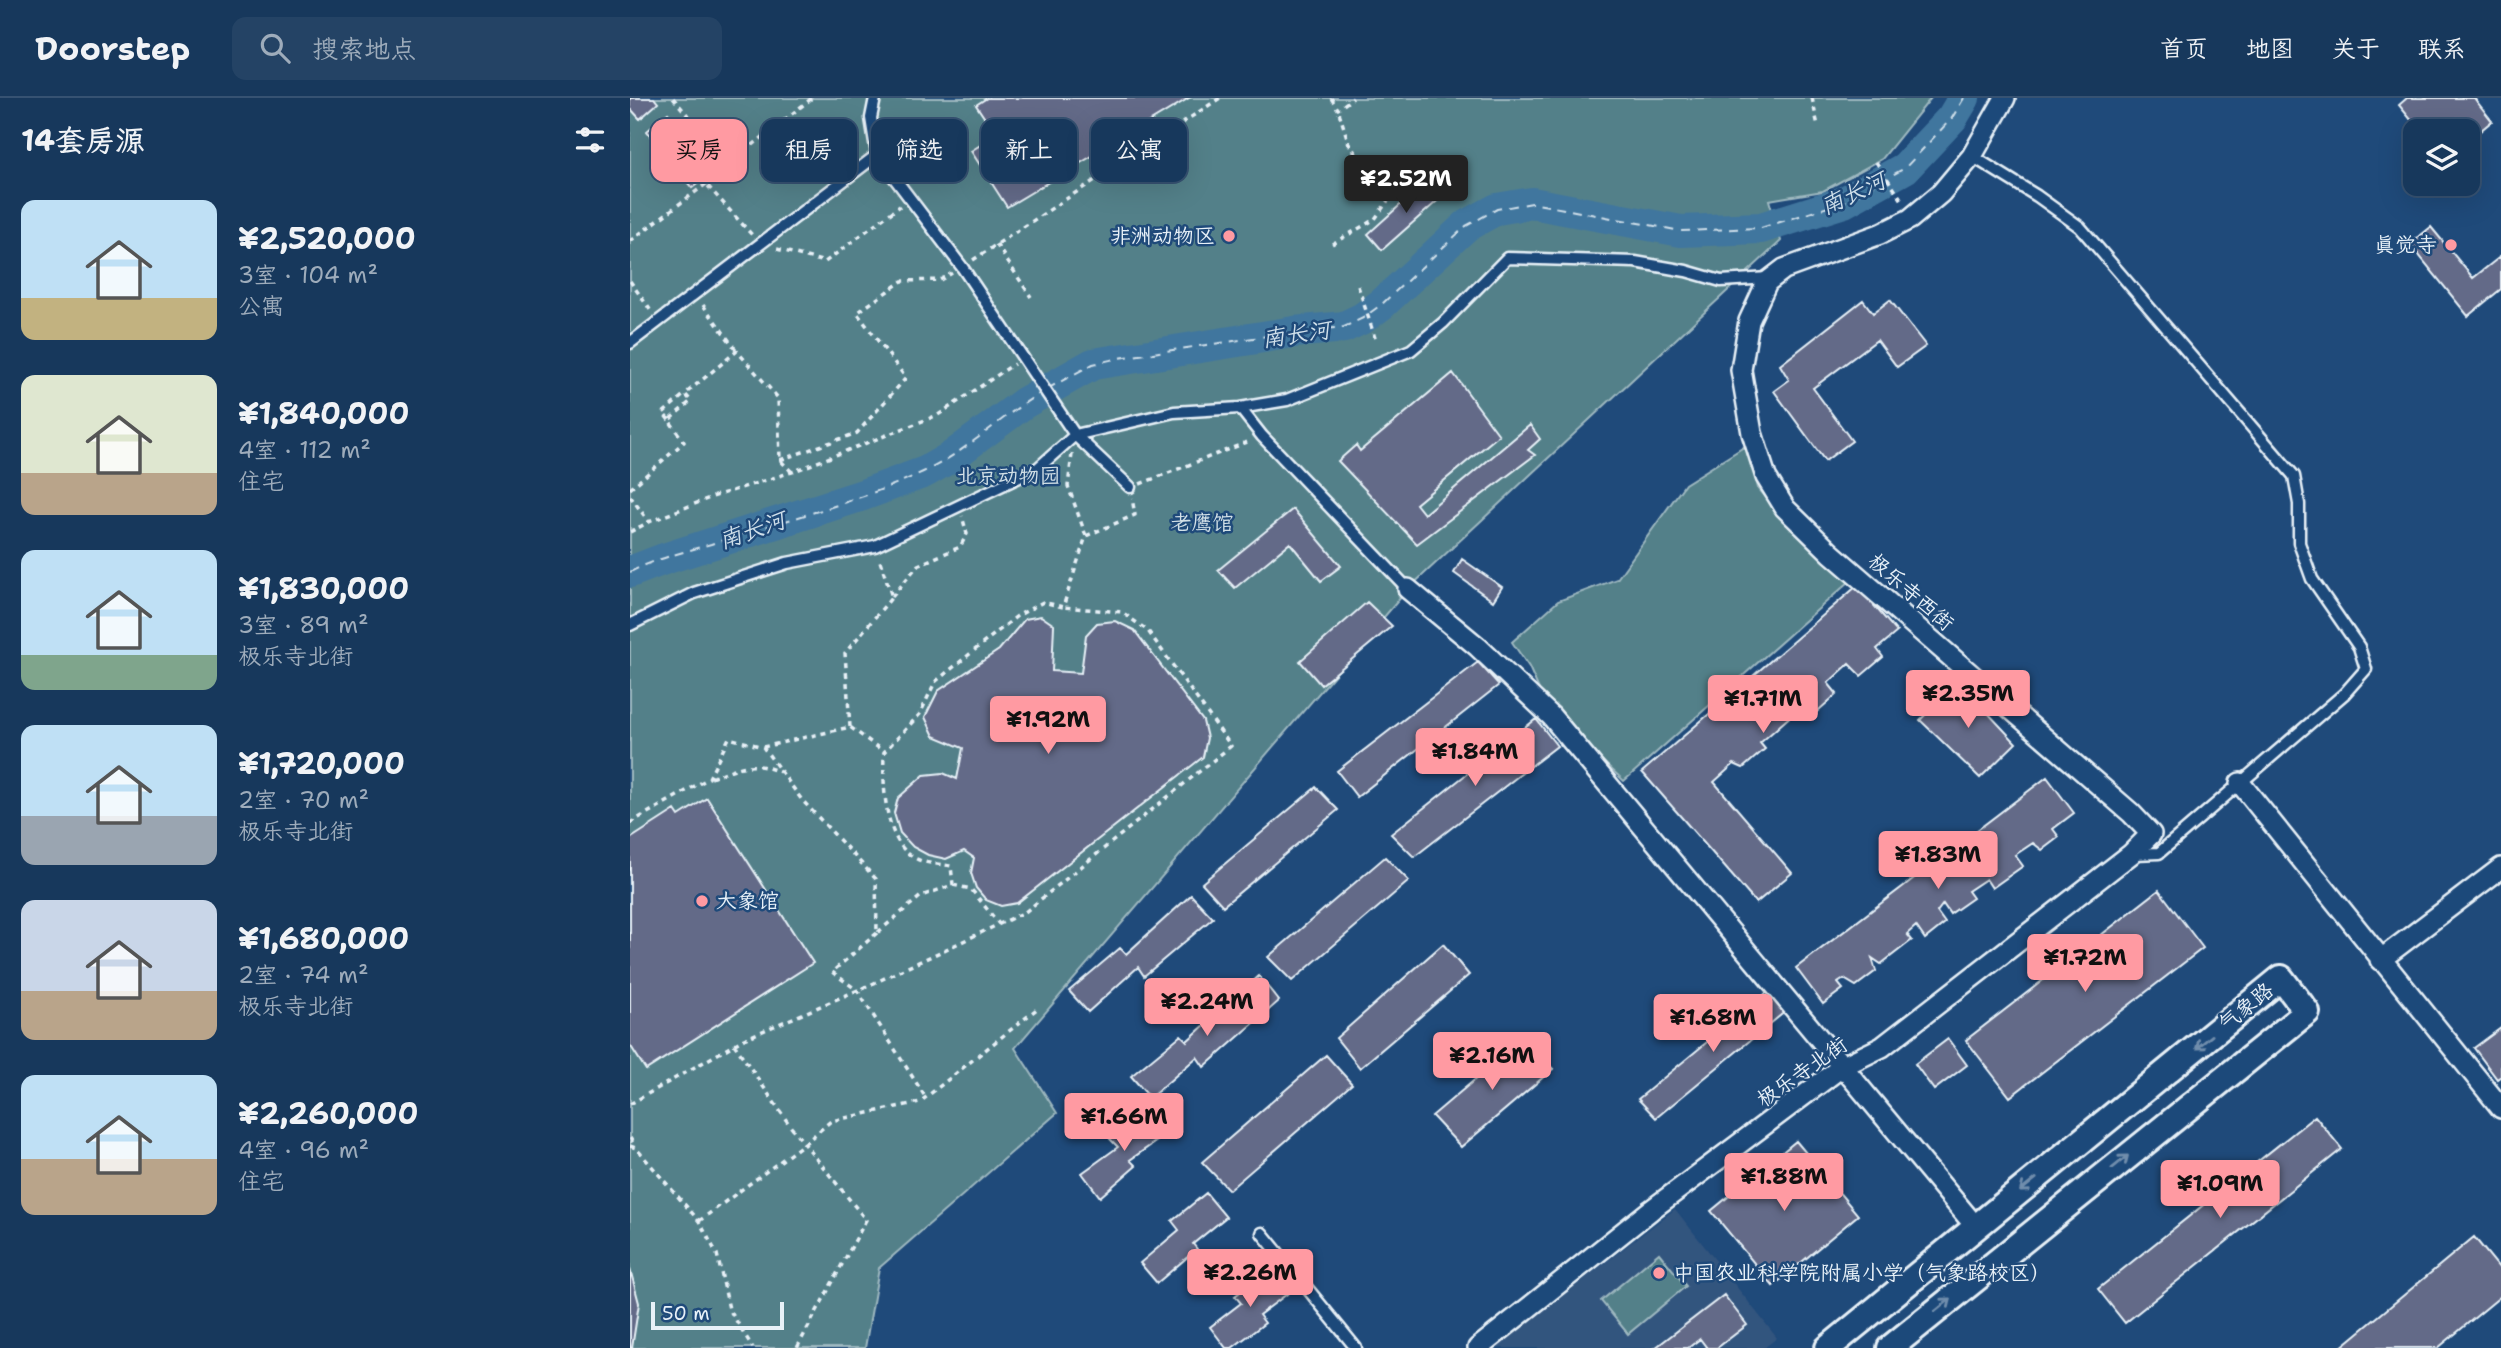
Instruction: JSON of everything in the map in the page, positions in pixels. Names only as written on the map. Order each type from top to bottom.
[{"type":"street","points":[[1773,278],[1784,269],[1880,234],[1913,216],[1941,193],[1972,156],[2005,98]]},
{"type":"street","name":"极乐寺西街","points":[[1773,278],[1767,282],[1749,321],[1741,370],[1752,433],[1766,477],[1785,508],[1831,553],[2131,813],[2151,834]]},
{"type":"street","points":[[1408,589],[1478,647],[1551,716],[1976,1227]]},
{"type":"street","points":[[2240,783],[2501,1108]]},
{"type":"street","name":"极乐寺北街","points":[[1478,1348],[1651,1210],[1843,1066],[1882,1047],[2131,854],[2151,834]]},
{"type":"street","points":[[2380,960],[2501,868]]},
{"type":"street","name":"气象路","points":[[1828,1348],[2281,978],[2307,1012],[1890,1348]]},
{"type":"street","points":[[2125,1105],[2150,1137]]},
{"type":"lane","points":[[871,119],[874,98]]},
{"type":"lane","points":[[1972,156],[2037,196],[2080,227],[2294,476],[2299,504],[2299,543],[2312,579],[2359,647],[2366,669],[2344,694],[2159,853],[2131,854]]},
{"type":"lane","points":[[630,343],[871,160]]},
{"type":"lane","points":[[897,182],[962,267],[1074,435],[1130,487]]},
{"type":"lane","points":[[630,625],[694,593],[787,563],[875,546],[1038,468],[1074,435],[1174,412],[1240,408],[1287,400],[1411,350],[1443,323],[1507,258],[1635,262],[1686,271],[1721,281],[1773,278]]},
{"type":"lane","points":[[1240,408],[1262,436],[1408,589]]},
{"type":"lane","points":[[1262,1233],[1356,1348]]},
{"type":"path","points":[[673,98],[691,119]]},
{"type":"path","points":[[747,150],[812,98]]},
{"type":"path","points":[[780,460],[857,433],[905,378],[857,313],[902,281],[940,280],[962,267],[1220,98]]},
{"type":"path","points":[[1331,98],[1338,109],[1349,144],[1389,199],[1375,219],[1332,244]]},
{"type":"path","points":[[1338,109],[1353,98]]},
{"type":"path","points":[[1811,98],[1818,126]]},
{"type":"path","points":[[1876,162],[1913,216]]},
{"type":"path","points":[[630,242],[708,182]]},
{"type":"path","points":[[706,184],[760,244],[825,262],[910,199]]},
{"type":"path","points":[[996,244],[1031,298]]},
{"type":"path","points":[[630,281],[659,321]]},
{"type":"path","points":[[1358,286],[1376,341]]},
{"type":"path","points":[[694,294],[737,351],[778,398],[780,460],[792,472]]},
{"type":"path","points":[[630,489],[684,442],[663,412],[737,351]]},
{"type":"path","points":[[630,532],[712,497],[792,472],[938,415],[1023,356]]},
{"type":"path","points":[[669,421],[691,401],[685,394]]},
{"type":"path","points":[[1063,607],[1086,536],[1068,486],[1074,435]]},
{"type":"path","points":[[1086,536],[1135,515],[1130,487],[1262,436]]},
{"type":"path","points":[[630,496],[649,522]]},
{"type":"path","points":[[850,727],[845,653],[918,565],[960,547],[967,534],[958,506]]},
{"type":"path","points":[[875,546],[892,597]]},
{"type":"path","points":[[630,1104],[734,1044],[1026,912],[1231,746],[1148,631],[1122,612],[1063,607],[1043,602],[1017,616],[935,682],[920,714],[884,752],[883,776],[891,828],[900,846],[918,860],[951,866],[953,885]]},
{"type":"path","points":[[709,778],[729,738],[763,747],[850,727],[884,752]]},
{"type":"path","points":[[763,747],[802,800],[876,879],[877,933]]},
{"type":"path","points":[[630,823],[709,778],[739,767],[762,764],[782,773]]},
{"type":"path","points":[[926,1098],[857,990],[832,972],[921,895],[953,885],[971,889],[999,925]]},
{"type":"path","points":[[699,1221],[831,1121],[920,1102],[1038,1008]]},
{"type":"path","points":[[734,1044],[804,1143],[866,1220],[797,1348]]},
{"type":"path","points":[[630,1138],[699,1221],[717,1254],[729,1309],[752,1348]]},
{"type":"path","points":[[630,1146],[636,1148]]},
{"type":"shaded area","name":"中国农业科学院附属小学（气象路校区）","points":[[1675,1209],[1777,1338],[1764,1348],[1495,1348]]},
{"type":"green space","name":"北京动物园","points":[[630,98],[1931,98],[1882,159],[1823,191],[1769,200],[1781,241],[1408,589],[1015,1048],[1057,1113],[879,1268],[865,1348],[630,1348]]},
{"type":"green space","points":[[1747,445],[1758,488],[1799,536],[1850,581],[1624,781],[1544,701],[1529,667],[1512,642],[1558,601],[1617,579],[1685,484]]},
{"type":"green space","points":[[1659,1253],[1686,1286],[1628,1334],[1601,1301]]},
{"type":"building","points":[[630,98],[654,98],[658,103],[640,119],[630,108]]},
{"type":"building","points":[[987,98],[1189,98],[1154,119],[1091,119],[1091,157],[1077,165],[1077,119],[985,119],[976,105]]},
{"type":"building","points":[[2407,98],[2474,98],[2492,121],[2480,131],[2480,119],[2410,119],[2399,105]]},
{"type":"building","points":[[668,113],[673,119],[661,119]]},
{"type":"building","points":[[981,145],[981,167],[971,151]]},
{"type":"building","points":[[1429,179],[1443,196],[1382,250],[1368,234]]},
{"type":"building","points":[[687,182],[700,182],[692,188]]},
{"type":"building","points":[[991,182],[1049,182],[1007,207]]},
{"type":"building","points":[[2431,227],[2473,278],[2501,256],[2501,289],[2468,316],[2410,244]]},
{"type":"building","points":[[1863,300],[1873,313],[1890,300],[1926,346],[1897,367],[1877,340],[1813,388],[1852,441],[1825,461],[1774,391],[1789,380],[1780,365]]},
{"type":"building","points":[[1453,373],[1499,435],[1416,504],[1424,514],[1530,425],[1540,439],[1528,450],[1535,455],[1417,544],[1338,461],[1356,445],[1360,451]]},
{"type":"building","points":[[1293,509],[1341,566],[1321,581],[1290,543],[1235,588],[1218,570]]},
{"type":"building","points":[[1462,559],[1502,587],[1493,601],[1454,573]]},
{"type":"building","points":[[1857,586],[1897,632],[1877,649],[1883,657],[1861,676],[1849,664],[1828,683],[1837,694],[1811,717],[1802,706],[1760,743],[1765,749],[1743,768],[1734,764],[1714,782],[1792,873],[1756,903],[1642,772]]},
{"type":"building","points":[[1367,602],[1392,626],[1321,685],[1300,661]]},
{"type":"building","points":[[1041,616],[1054,625],[1052,671],[1081,673],[1086,635],[1097,623],[1115,621],[1134,630],[1203,721],[1207,738],[1203,757],[1017,903],[1001,906],[986,900],[976,888],[971,873],[974,858],[964,851],[946,859],[928,855],[913,847],[900,833],[894,813],[898,798],[924,775],[943,773],[957,779],[963,748],[934,736],[925,717],[938,691],[999,650],[1025,619]]},
{"type":"building","points":[[1478,662],[1499,685],[1357,797],[1337,771]]},
{"type":"building","points":[[1959,682],[2016,743],[1980,778],[1920,720]]},
{"type":"building","points":[[1536,719],[1557,746],[1414,857],[1391,834]]},
{"type":"building","points":[[2047,777],[2074,813],[2053,829],[2059,837],[2042,850],[2033,843],[2015,855],[2023,866],[1992,888],[1986,879],[1968,891],[1973,898],[1950,914],[1943,904],[1937,912],[1945,923],[1925,939],[1916,926],[1907,934],[1912,940],[1881,964],[1872,958],[1876,971],[1856,986],[1844,979],[1838,983],[1843,989],[1823,1004],[1796,968]]},
{"type":"building","points":[[1316,787],[1338,810],[1223,906],[1202,883]]},
{"type":"building","name":"大象馆","points":[[707,798],[813,963],[646,1070],[630,1045],[630,839],[675,810],[679,816]]},
{"type":"building","points":[[1385,857],[1409,881],[1292,981],[1268,957]]},
{"type":"building","points":[[2159,890],[2203,948],[2010,1097],[1966,1040]]},
{"type":"building","points":[[1191,895],[1213,918],[1144,976],[1138,967],[1088,1012],[1069,991],[1120,948],[1126,954]]},
{"type":"building","points":[[1443,944],[1469,975],[1360,1068],[1336,1038]]},
{"type":"building","points":[[1259,976],[1279,1001],[1204,1067],[1197,1057],[1150,1098],[1131,1076],[1181,1035],[1187,1041]]},
{"type":"building","points":[[1770,990],[1787,1010],[1656,1118],[1638,1099]]},
{"type":"building","points":[[2501,1028],[2501,1076],[2497,1079],[2474,1048]]},
{"type":"building","points":[[1524,1038],[1553,1069],[1461,1147],[1432,1116]]},
{"type":"building","points":[[1948,1039],[1967,1065],[1934,1090],[1915,1064]]},
{"type":"building","points":[[1326,1055],[1352,1084],[1229,1190],[1202,1162]]},
{"type":"building","points":[[1148,1112],[1168,1133],[1130,1160],[1136,1166],[1100,1197],[1082,1173],[1118,1147],[1110,1139]]},
{"type":"building","points":[[2315,1116],[2342,1149],[2125,1323],[2098,1289]]},
{"type":"building","points":[[1796,1141],[1858,1215],[1773,1286],[1711,1211]]},
{"type":"building","points":[[1206,1193],[1226,1217],[1193,1244],[1197,1249],[1157,1283],[1140,1263],[1179,1230],[1172,1221]]},
{"type":"building","points":[[2474,1237],[2501,1270],[2501,1296],[2438,1348],[2340,1348]]},
{"type":"building","points":[[1272,1267],[1291,1291],[1259,1315],[1265,1323],[1232,1348],[1226,1348],[1210,1327],[1241,1303],[1235,1296]]},
{"type":"building","points":[[630,1269],[639,1303],[632,1348],[630,1348]]},
{"type":"building","points":[[1724,1295],[1747,1325],[1717,1348],[1707,1348],[1700,1339],[1688,1348],[1655,1348]]},
{"type":"waterway","name":"南长河","points":[[630,572],[925,472],[951,457],[1024,403],[1093,364],[1294,332],[1344,327],[1363,318],[1382,304],[1466,226],[1497,209],[1532,203],[1681,231],[1761,228],[1844,202],[1905,168],[1952,118],[1964,98]]},
{"type":"ferry route","points":[[1047,389],[1093,364],[1119,358],[1344,327],[1363,318],[1382,304],[1466,226],[1497,209],[1532,203],[1681,231],[1761,228],[1844,202],[1905,168],[1952,118],[1964,98]]},
{"type":"ferry route","points":[[630,572],[670,556],[818,511],[898,483],[939,464],[1042,392]]},
{"type":"place","name":"非洲动物区","points":[[1229,236]]},
{"type":"place","name":"真觉寺","points":[[2451,245]]},
{"type":"place","name":"大象馆","points":[[702,901]]},
{"type":"place","name":"中国农业科学院附属小学（气象路校区）","points":[[1659,1273]]},
{"type":"park label","name":"老鹰馆","points":[[1202,523]]}]
